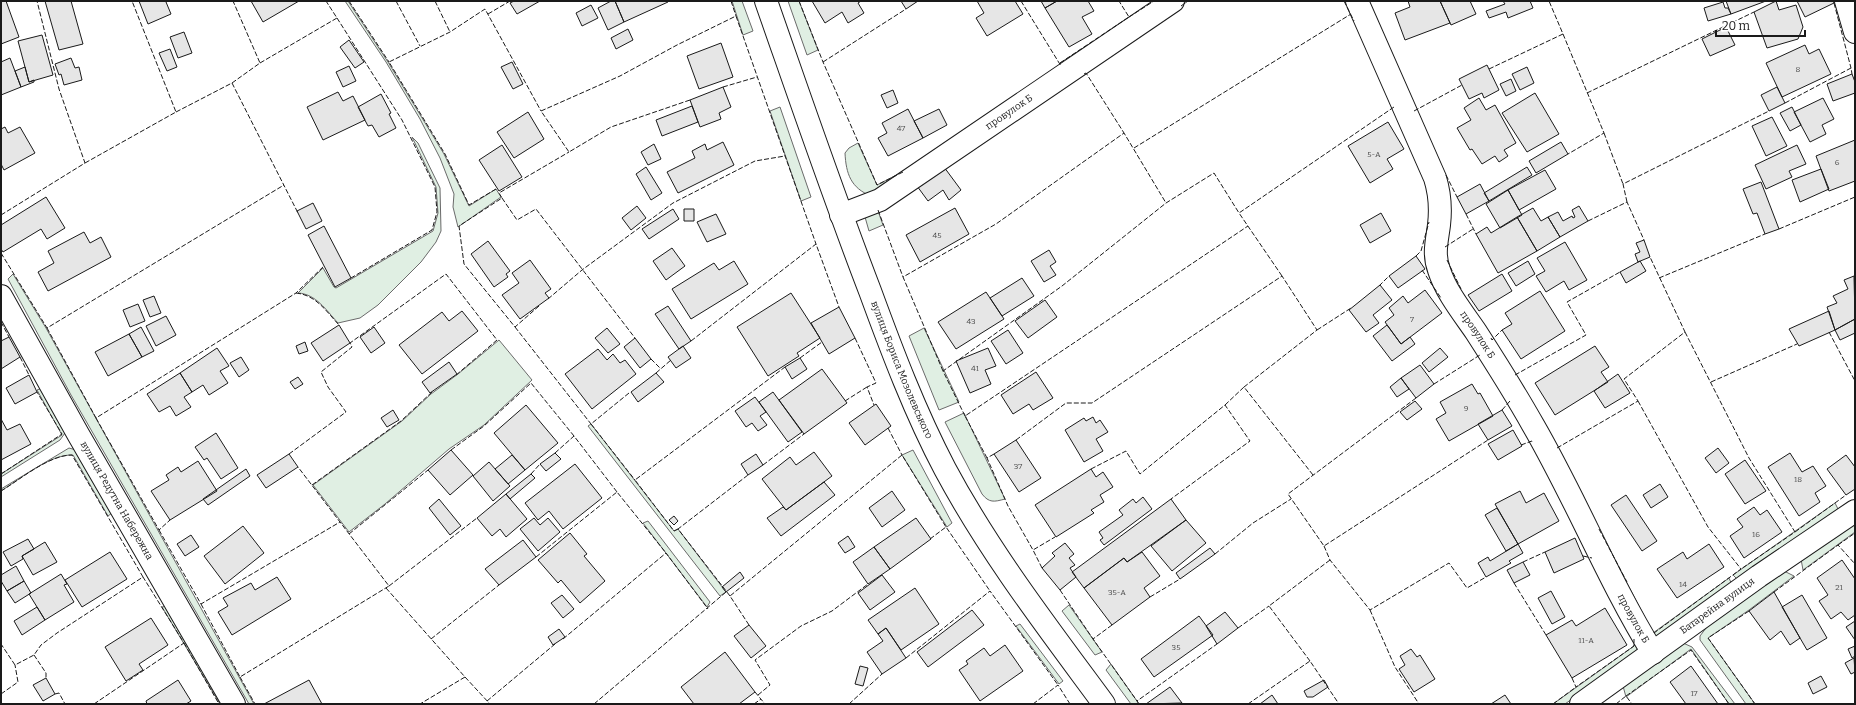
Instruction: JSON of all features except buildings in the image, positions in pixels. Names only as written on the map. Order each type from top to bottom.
[{"type":"street","name":"вулиця Бориса Мозолевського","points":[[766,1],[841,216],[896,361],[946,470],[977,524],[1010,575],[1104,704]]},
{"type":"street","name":"провулок Б","points":[[841,216],[880,200],[1173,1]]},
{"type":"street","name":"провулок Б","points":[[1357,1],[1438,185],[1441,208],[1435,250],[1436,263],[1440,273],[1449,291],[1512,388],[1541,438],[1653,653]]},
{"type":"street","points":[[1846,1],[1855,32]]},
{"type":"street","name":"вулиця Редутна Набережна","points":[[1,296],[86,448],[234,704]]},
{"type":"street","name":"Батарейна вулиця","points":[[1581,704],[1760,576],[1855,511]]},
{"type":"green space","points":[[345,1],[348,1],[388,62],[444,154],[469,206],[496,189],[501,197],[458,227],[453,207],[454,194],[440,158],[420,119],[386,62]]},
{"type":"green space","points":[[732,1],[742,1],[753,31],[743,35]]},
{"type":"green space","points":[[788,1],[799,1],[818,50],[807,55]]},
{"type":"green space","points":[[1183,1],[1188,1],[1086,73],[878,211],[883,225],[869,231],[865,217]]},
{"type":"green space","points":[[1094,41],[1096,46],[871,196],[859,189],[848,174],[845,153],[849,148],[858,143],[877,185],[916,165],[1061,66],[1060,63]]},
{"type":"green space","points":[[780,107],[811,197],[801,201],[770,111]]},
{"type":"green space","points":[[412,137],[418,143],[440,188],[441,231],[436,242],[421,262],[378,305],[360,318],[338,323],[325,308],[310,296],[298,293],[323,268],[336,288],[433,231],[438,213],[436,187]]},
{"type":"green space","points":[[13,274],[46,328],[254,704],[249,704],[71,395],[8,279]]},
{"type":"green space","points":[[924,328],[959,402],[939,410],[909,336]]},
{"type":"green space","points":[[499,340],[532,380],[484,425],[449,449],[385,504],[349,532],[313,485],[402,421],[431,394]]},
{"type":"green space","points":[[42,388],[65,429],[65,433],[60,440],[1,477],[1,474],[62,435],[37,390]]},
{"type":"green space","points":[[964,413],[1005,499],[992,501],[987,499],[982,494],[945,422]]},
{"type":"green space","points":[[591,424],[674,531],[678,529],[726,592],[720,596],[588,426]]},
{"type":"green space","points":[[69,448],[76,450],[112,513],[108,516],[73,455],[55,459],[37,467]]},
{"type":"green space","points":[[1557,449],[1653,633],[1729,578],[1732,585],[1658,638],[1650,635]]},
{"type":"green space","points":[[913,450],[952,523],[947,527],[902,455]]},
{"type":"green space","points":[[24,475],[1,491],[1,489]]},
{"type":"green space","points":[[1835,503],[1839,511],[1738,580],[1733,575]]},
{"type":"green space","points":[[648,521],[710,602],[707,607],[643,523]]},
{"type":"green space","points":[[1855,522],[1855,532],[1803,570],[1801,559]]},
{"type":"green space","points":[[1784,571],[1794,576],[1749,610],[1708,638],[1755,704],[1746,704],[1700,640],[1700,636],[1709,624]]},
{"type":"green space","points":[[1069,605],[1102,652],[1095,655],[1062,611]]},
{"type":"green space","points":[[167,606],[226,704],[220,704],[162,607]]},
{"type":"green space","points":[[1020,624],[1063,681],[1059,684],[1016,626]]},
{"type":"green space","points":[[1634,634],[1638,643],[1637,652],[1565,704],[1553,704],[1634,646]]},
{"type":"green space","points":[[1683,643],[1692,647],[1735,704],[1729,704],[1691,649],[1626,697],[1623,686]]},
{"type":"green space","points":[[1111,664],[1139,704],[1131,704],[1106,670]]},
{"type":"fence","points":[[1,215],[85,163],[59,89],[37,1]]},
{"type":"fence","points":[[85,163],[176,112],[132,1]]},
{"type":"fence","points":[[176,112],[232,83],[260,63],[233,1]]},
{"type":"fence","points":[[260,63],[337,18],[326,1]]},
{"type":"fence","points":[[349,1],[389,62]]},
{"type":"fence","points":[[396,1],[420,46]]},
{"type":"fence","points":[[435,1],[450,32]]},
{"type":"fence","points":[[488,14],[510,1]]},
{"type":"fence","points":[[731,1],[736,16]]},
{"type":"fence","points":[[799,1],[823,62],[877,185],[903,172]]},
{"type":"fence","points":[[1021,1],[1061,66]]},
{"type":"fence","points":[[1060,63],[1129,17],[1119,1]]},
{"type":"fence","points":[[1129,17],[1154,1]]},
{"type":"fence","points":[[1181,6],[1188,1]]},
{"type":"fence","points":[[1344,1],[1354,21]]},
{"type":"fence","points":[[1489,69],[1563,34],[1549,1]]},
{"type":"fence","points":[[1834,3],[1851,68]]},
{"type":"fence","points":[[496,189],[469,205],[445,154],[389,62],[450,32],[485,9],[541,111]]},
{"type":"fence","points":[[823,62],[906,9]]},
{"type":"fence","points":[[1587,93],[1754,12]]},
{"type":"fence","points":[[1134,148],[1351,14]]},
{"type":"fence","points":[[690,100],[611,127],[569,152],[541,111],[620,76],[677,45],[736,16],[816,244]]},
{"type":"fence","points":[[337,18],[402,120],[435,187],[437,212],[432,230],[351,278]]},
{"type":"fence","points":[[1563,34],[1604,133],[1568,154]]},
{"type":"fence","points":[[1785,103],[1851,68],[1852,74]]},
{"type":"fence","points":[[1084,74],[1086,73],[1124,133]]},
{"type":"fence","points":[[723,87],[757,77]]},
{"type":"fence","points":[[232,83],[298,213]]},
{"type":"fence","points":[[1414,111],[1462,85]]},
{"type":"fence","points":[[1282,276],[1239,213],[1394,107]]},
{"type":"fence","points":[[1627,202],[1623,184],[1769,111]]},
{"type":"fence","points":[[943,371],[903,277],[996,224],[1124,133],[1166,203]]},
{"type":"fence","points":[[1604,133],[1623,184]]},
{"type":"fence","points":[[539,306],[515,327],[464,264],[459,226],[502,198],[499,193],[569,152]]},
{"type":"fence","points":[[548,299],[582,270],[673,203],[755,161],[785,156]]},
{"type":"fence","points":[[965,416],[943,371],[1062,286],[1166,203],[1214,173],[1239,213]]},
{"type":"fence","points":[[1446,175],[1457,197]]},
{"type":"fence","points":[[1,253],[47,328],[284,185]]},
{"type":"fence","points":[[1779,229],[1855,197]]},
{"type":"fence","points":[[502,198],[517,220],[536,209],[635,338]]},
{"type":"fence","points":[[1588,221],[1627,202],[1644,240]]},
{"type":"fence","points":[[878,210],[903,277]]},
{"type":"fence","points":[[1466,214],[1476,234]]},
{"type":"fence","points":[[1416,256],[1421,251],[1429,222]]},
{"type":"fence","points":[[987,458],[965,416],[1248,226]]},
{"type":"fence","points":[[1445,247],[1473,229]]},
{"type":"fence","points":[[1659,278],[1765,234]]},
{"type":"fence","points":[[691,341],[816,244],[839,307]]},
{"type":"fence","points":[[1557,448],[1638,401],[1624,379],[1685,332],[1650,257]]},
{"type":"fence","points":[[1447,260],[1461,289]]},
{"type":"fence","points":[[47,328],[96,418],[296,293],[324,266]]},
{"type":"fence","points":[[1422,270],[1441,298]]},
{"type":"fence","points":[[1515,375],[1586,335],[1567,302],[1620,272]]},
{"type":"fence","points":[[289,454],[346,412],[328,387],[321,372],[352,347],[350,343],[446,274],[497,340],[455,376]]},
{"type":"fence","points":[[1016,440],[1066,403],[1092,403],[1282,276],[1317,330],[1244,387]]},
{"type":"fence","points":[[1379,286],[1389,276]]},
{"type":"fence","points":[[296,293],[303,294],[315,300],[339,325]]},
{"type":"fence","points":[[1317,330],[1351,308]]},
{"type":"fence","points":[[1,322],[9,337]]},
{"type":"fence","points":[[515,327],[591,424]]},
{"type":"fence","points":[[1491,338],[1492,340],[1502,330]]},
{"type":"fence","points":[[1685,332],[1749,458],[1795,532],[1741,569]]},
{"type":"fence","points":[[1829,332],[1855,381]]},
{"type":"fence","points":[[855,338],[876,383],[867,387],[874,405]]},
{"type":"fence","points":[[800,358],[822,342]]},
{"type":"fence","points":[[1711,382],[1797,344]]},
{"type":"fence","points":[[1434,384],[1480,356]]},
{"type":"fence","points":[[20,357],[29,375]]},
{"type":"fence","points":[[651,359],[661,369]]},
{"type":"fence","points":[[656,373],[671,360]]},
{"type":"fence","points":[[678,529],[674,531],[635,480],[785,367]]},
{"type":"fence","points":[[451,450],[484,426],[531,383],[574,436]]},
{"type":"fence","points":[[845,401],[867,387]]},
{"type":"fence","points":[[1225,405],[1244,387],[1313,475]]},
{"type":"fence","points":[[1,474],[62,434],[37,392]]},
{"type":"fence","points":[[312,485],[401,421],[432,392]]},
{"type":"fence","points":[[629,393],[591,424],[635,480]]},
{"type":"fence","points":[[1416,398],[1288,494],[1324,546],[1488,440]]},
{"type":"fence","points":[[1502,410],[1510,401]]},
{"type":"fence","points":[[1638,401],[1708,527],[1741,569],[1654,633],[1653,631]]},
{"type":"fence","points":[[1091,469],[1126,451],[1140,474],[1225,405],[1250,441],[1171,499]]},
{"type":"fence","points":[[96,418],[159,530],[170,520]]},
{"type":"fence","points":[[888,428],[902,455]]},
{"type":"fence","points":[[763,465],[804,434]]},
{"type":"fence","points":[[555,453],[574,436],[617,492]]},
{"type":"fence","points":[[1521,445],[1532,441],[1533,442]]},
{"type":"fence","points":[[994,454],[987,458],[1008,506],[1033,550]]},
{"type":"fence","points":[[1,491],[45,463],[63,456],[72,455],[143,577],[57,633],[41,645],[34,655],[15,665],[1,644]]},
{"type":"fence","points":[[749,625],[730,596],[902,455],[946,527]]},
{"type":"fence","points":[[531,474],[540,464]]},
{"type":"fence","points":[[159,530],[201,604],[340,522],[298,467]]},
{"type":"fence","points":[[349,534],[428,470]]},
{"type":"fence","points":[[730,596],[678,529],[748,475]]},
{"type":"fence","points":[[536,557],[617,492],[666,553]]},
{"type":"fence","points":[[1795,532],[1846,495]]},
{"type":"fence","points":[[1215,554],[1253,523],[1291,499]]},
{"type":"fence","points":[[389,586],[477,518]]},
{"type":"fence","points":[[201,604],[240,677],[389,586],[340,522]]},
{"type":"fence","points":[[930,539],[946,527],[990,591]]},
{"type":"fence","points":[[1599,529],[1627,582]]},
{"type":"fence","points":[[1838,545],[1855,533]]},
{"type":"fence","points":[[1042,568],[1033,550],[1055,537]]},
{"type":"fence","points":[[1774,592],[1838,545],[1855,564]]},
{"type":"fence","points":[[1324,546],[1330,560],[1370,610],[1449,563],[1467,588],[1486,577]]},
{"type":"fence","points":[[1523,562],[1545,552]]},
{"type":"fence","points":[[563,639],[666,553],[708,609]]},
{"type":"fence","points":[[1583,556],[1592,558]]},
{"type":"fence","points":[[1310,661],[1269,606],[1330,560]]},
{"type":"fence","points":[[94,704],[184,643],[143,577]]},
{"type":"fence","points":[[1150,597],[1180,579]]},
{"type":"fence","points":[[1514,583],[1546,635]]},
{"type":"fence","points":[[758,695],[770,685],[755,660],[801,626],[832,611],[868,584]]},
{"type":"fence","points":[[431,639],[499,585]]},
{"type":"fence","points":[[386,588],[465,677],[420,704]]},
{"type":"fence","points":[[1060,590],[1093,639]]},
{"type":"fence","points":[[906,658],[990,591],[1058,685]]},
{"type":"fence","points":[[594,704],[726,592]]},
{"type":"fence","points":[[1238,628],[1269,606]]},
{"type":"fence","points":[[1370,610],[1395,667],[1419,704]]},
{"type":"fence","points":[[1749,611],[1708,638],[1755,704]]},
{"type":"fence","points":[[1112,625],[1093,639],[1137,701]]},
{"type":"fence","points":[[1572,678],[1576,687],[1634,646],[1634,639]]},
{"type":"fence","points":[[184,643],[219,704]]},
{"type":"fence","points":[[487,701],[555,644]]},
{"type":"fence","points":[[1139,704],[1137,701],[1217,644]]},
{"type":"fence","points":[[1626,696],[1691,650],[1729,704]]},
{"type":"fence","points":[[34,655],[46,673],[46,678]]},
{"type":"fence","points":[[1248,704],[1310,661],[1339,704]]},
{"type":"fence","points":[[1,694],[18,682],[15,665]]},
{"type":"fence","points":[[849,704],[882,674]]},
{"type":"fence","points":[[240,677],[255,704]]},
{"type":"fence","points":[[465,677],[490,704]]},
{"type":"fence","points":[[1033,704],[1058,685],[1070,704]]},
{"type":"fence","points":[[1553,704],[1576,687]]},
{"type":"fence","points":[[755,692],[765,704]]},
{"type":"fence","points":[[55,694],[59,693],[65,704]]},
{"type":"fence","points":[[1616,704],[1626,696],[1632,704]]},
{"type":"fence","points":[[754,704],[761,699]]}]
